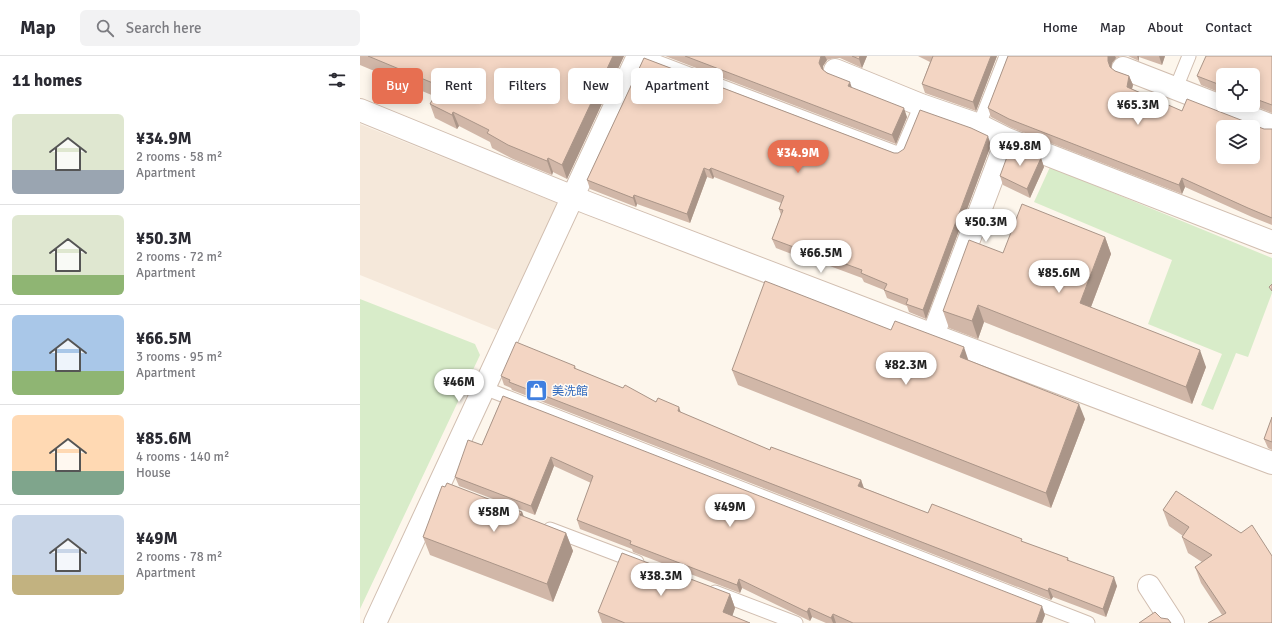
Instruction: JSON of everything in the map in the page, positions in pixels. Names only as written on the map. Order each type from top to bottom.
[{"type":"street","points":[[375,623],[446,489],[484,388],[638,56]]},
{"type":"street","points":[[1124,68],[1272,126]]},
{"type":"street","points":[[835,70],[921,105],[979,125],[1008,139],[1272,242]]},
{"type":"street","points":[[360,110],[572,196],[933,335],[1272,463]]},
{"type":"street","points":[[933,335],[1008,139]]},
{"type":"street","points":[[1149,586],[1173,623]]},
{"type":"lane","points":[[642,56],[900,154],[921,105]]},
{"type":"lane","points":[[979,125],[1006,56]]},
{"type":"lane","points":[[1176,88],[1189,56]]},
{"type":"lane","points":[[484,388],[1088,623]]},
{"type":"lane","points":[[535,524],[647,566]]},
{"type":"lane","points":[[706,589],[796,623]]},
{"type":"shaded area","points":[[360,124],[567,207],[504,333],[360,275]]},
{"type":"green space","points":[[1050,167],[1272,258],[1272,293],[1248,357],[1236,353],[1213,410],[1201,405],[1222,354],[1148,324],[1172,260],[1034,202]]},
{"type":"green space","points":[[360,299],[475,344],[480,355],[360,609]]},
{"type":"building","points":[[368,56],[613,56],[607,68],[568,68],[568,104],[591,104],[562,165],[548,158],[547,161],[508,145],[487,133],[489,130],[453,112],[452,115],[430,104],[431,102],[431,104],[486,104],[486,68],[431,68],[431,82],[423,79],[423,68],[397,68]]},
{"type":"building","points":[[685,56],[821,56],[819,63],[822,69],[827,73],[850,82],[848,86],[904,108],[892,135],[723,71],[723,68],[716,68]]},
{"type":"building","points":[[852,56],[860,56],[859,59]]},
{"type":"building","points":[[933,56],[991,56],[973,102],[922,84]]},
{"type":"building","points":[[1008,56],[1108,56],[1110,67],[1115,71],[1129,76],[1127,87],[1182,111],[1187,99],[1216,110],[1216,112],[1220,112],[1241,120],[1216,120],[1216,164],[1260,164],[1260,127],[1272,129],[1272,218],[1182,178],[1179,185],[1009,119],[988,108]]},
{"type":"building","points":[[1206,56],[1272,56],[1272,105],[1260,101],[1260,68],[1216,68],[1216,83],[1197,76]]},
{"type":"building","points":[[644,58],[670,68],[639,68]]},
{"type":"building","points":[[631,86],[631,104],[723,104],[723,88],[894,153],[898,153],[904,149],[920,110],[971,128],[988,136],[923,310],[906,304],[908,299],[884,290],[887,284],[861,273],[862,270],[799,247],[799,249],[772,239],[783,210],[779,209],[784,196],[711,168],[709,170],[704,168],[687,214],[634,195],[633,198],[587,180]]},
{"type":"building","points":[[1011,146],[1041,158],[1027,189],[1000,176]]},
{"type":"building","points":[[1022,204],[1105,237],[1080,303],[1200,350],[1186,387],[978,305],[972,321],[943,311],[969,240],[1003,253]]},
{"type":"building","points":[[765,281],[891,330],[895,321],[964,347],[960,357],[1079,404],[1046,493],[732,370]]},
{"type":"building","points":[[1272,284],[1272,291],[1269,287]]},
{"type":"building","points":[[516,342],[575,366],[574,368],[623,388],[625,385],[656,402],[658,398],[679,407],[678,411],[770,450],[771,447],[861,480],[858,486],[928,513],[932,504],[1022,539],[1021,541],[1068,558],[1067,560],[1114,577],[1103,609],[1049,588],[1048,591],[509,382],[510,380],[501,376]]},
{"type":"building","points":[[503,396],[1042,606],[1036,623],[853,623],[833,614],[831,618],[809,608],[807,612],[739,579],[737,585],[630,544],[631,541],[577,520],[593,476],[551,457],[531,506],[455,477],[468,440],[482,445]]},
{"type":"building","points":[[1272,417],[1272,442],[1264,439]]},
{"type":"building","points":[[447,483],[522,512],[520,515],[566,533],[547,584],[423,537],[442,486],[445,487]]},
{"type":"building","points":[[1176,491],[1241,533],[1252,525],[1272,556],[1272,623],[1208,623],[1226,613],[1195,567],[1212,555],[1182,537],[1189,527],[1163,510]]},
{"type":"building","points":[[622,553],[730,594],[723,612],[750,623],[625,623],[598,612]]},
{"type":"building","points":[[1155,612],[1161,618],[1168,619],[1171,623],[1139,623]]},
{"type":"place","name":"美洗館","points":[[537,391]]}]
